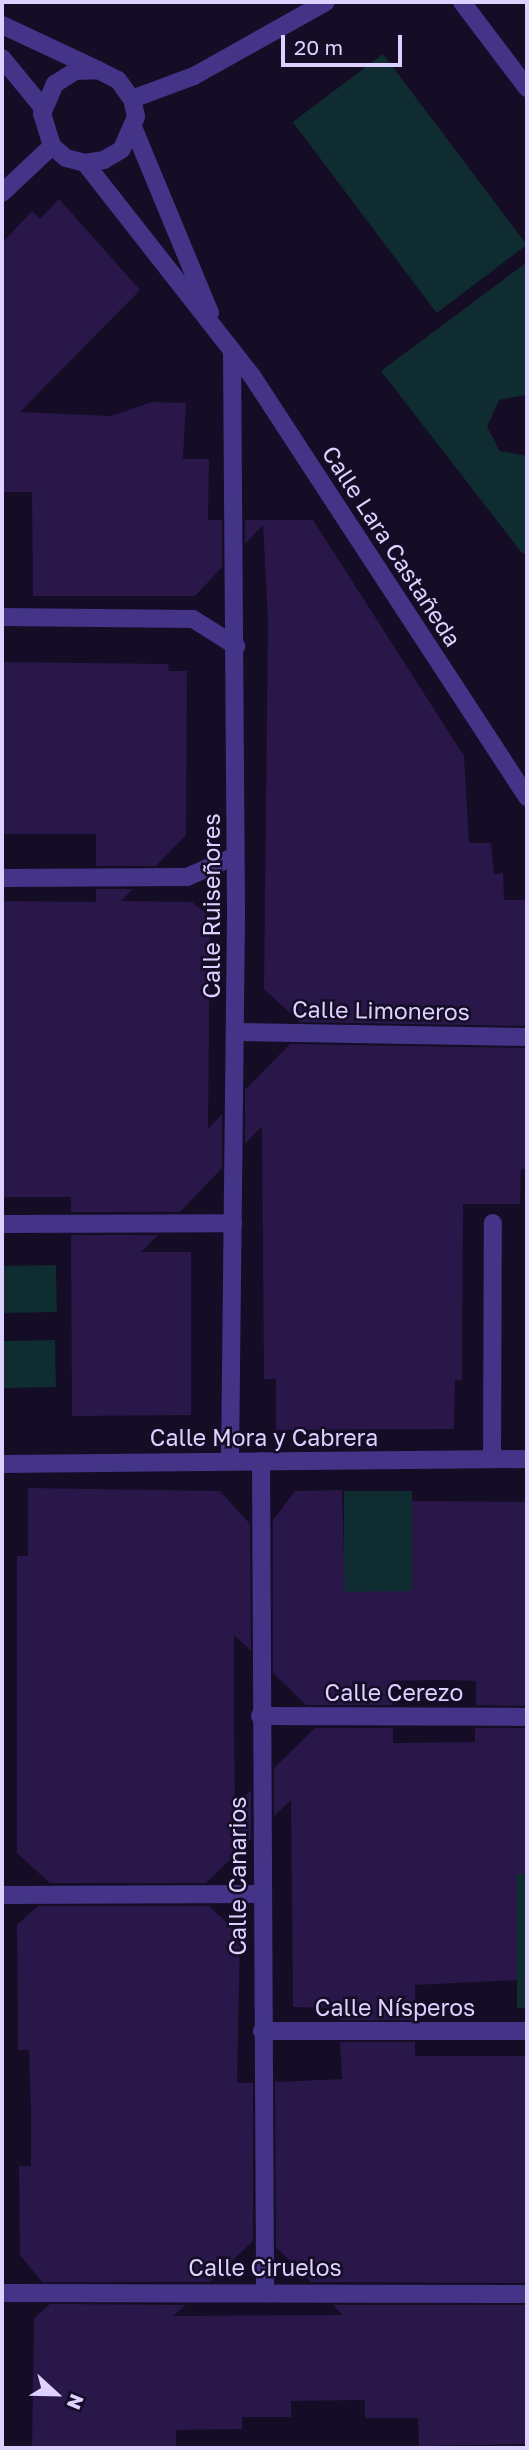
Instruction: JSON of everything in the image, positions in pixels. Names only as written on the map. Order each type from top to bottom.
[{"type":"street","points":[[132,99],[194,76],[326,2]]},
{"type":"street","points":[[462,2],[527,88]]},
{"type":"street","points":[[2,25],[98,70],[118,80],[132,99],[133,127],[121,150],[104,160],[85,163],[66,158],[52,146],[44,131],[43,108],[55,84],[75,71],[98,70]]},
{"type":"street","points":[[2,58],[43,108]]},
{"type":"street","name":"Calle Lara Castañeda","points":[[133,127],[214,323],[527,797]]},
{"type":"street","points":[[2,193],[52,146]]},
{"type":"street","name":"Calle Lara Castañeda","points":[[85,163],[164,268],[214,323]]},
{"type":"street","name":"Calle Ruiseñores","points":[[230,1461],[236,646],[232,352]]},
{"type":"street","points":[[2,617],[193,619],[236,646]]},
{"type":"street","points":[[2,878],[187,877],[235,856]]},
{"type":"street","name":"Calle Limoneros","points":[[235,1032],[527,1037]]},
{"type":"street","points":[[2,1224],[233,1223]]},
{"type":"street","points":[[492,1459],[493,1223]]},
{"type":"street","name":"Calle Mora y Cabrera","points":[[2,1464],[527,1459]]},
{"type":"street","name":"Calle Canarios","points":[[261,1461],[264,2291]]},
{"type":"street","name":"Calle Cerezo","points":[[260,1716],[527,1717]]},
{"type":"street","points":[[2,1895],[261,1894]]},
{"type":"street","name":"Calle Nísperos","points":[[262,2031],[527,2031]]},
{"type":"street","name":"Calle Ciruelos","points":[[2,2293],[264,2291],[527,2294]]},
{"type":"green space","points":[[383,54],[527,245],[437,313],[293,122]]},
{"type":"green space","points":[[527,262],[525,395],[499,400],[487,427],[500,451],[527,456],[527,553],[522,553],[381,371]]},
{"type":"green space","points":[[56,1265],[57,1312],[3,1313],[2,1266]]},
{"type":"green space","points":[[55,1340],[56,1387],[3,1388],[2,1341]]},
{"type":"green space","points":[[344,1491],[412,1491],[412,1592],[344,1592]]},
{"type":"green space","points":[[517,1874],[527,1874],[527,2008],[517,2008]]},
{"type":"building","points":[[59,199],[140,290],[20,412],[111,416],[152,402],[186,403],[183,459],[209,459],[208,520],[222,520],[222,567],[195,596],[33,596],[32,492],[2,492],[2,243],[32,211],[40,219]]},
{"type":"building","points":[[245,520],[313,520],[464,756],[469,843],[491,843],[494,874],[503,873],[504,900],[527,900],[527,1026],[300,1022],[264,989],[268,620],[263,525],[245,544]]},
{"type":"building","points":[[2,662],[168,664],[169,671],[187,671],[186,835],[156,866],[96,866],[96,834],[2,834]]},
{"type":"building","points":[[96,889],[133,889],[121,901],[192,902],[210,917],[208,1129],[222,1114],[222,1168],[180,1212],[71,1212],[71,1197],[2,1197],[2,901],[96,902]]},
{"type":"building","points":[[290,1044],[527,1048],[527,1169],[521,1169],[520,1204],[463,1204],[462,1380],[455,1380],[454,1429],[276,1430],[276,1379],[264,1379],[262,1126],[245,1144],[245,1090]]},
{"type":"building","points":[[71,1235],[158,1235],[141,1252],[191,1252],[191,1415],[72,1416]]},
{"type":"building","points":[[28,1488],[220,1491],[250,1524],[251,1651],[234,1635],[234,1726],[235,1806],[251,1790],[251,1839],[206,1883],[50,1883],[17,1853],[17,1556],[28,1556]]},
{"type":"building","points":[[342,1490],[345,1592],[412,1591],[412,1501],[527,1502],[527,1706],[476,1705],[476,1681],[443,1680],[392,1681],[392,1705],[306,1705],[273,1673],[273,1520],[295,1491]]},
{"type":"building","points":[[315,1728],[393,1728],[393,1743],[475,1742],[475,1728],[527,1728],[527,1874],[517,1874],[517,1980],[415,1985],[415,2020],[339,2020],[338,2008],[293,2007],[291,1800],[274,1816],[274,1768]]},
{"type":"building","points":[[38,1906],[209,1906],[240,1935],[237,2083],[253,2083],[253,2241],[210,2282],[42,2282],[20,2255],[19,2166],[31,2166],[31,2112],[29,2050],[18,2050],[17,1925]]},
{"type":"building","points":[[340,2042],[415,2042],[415,2056],[527,2056],[527,2283],[311,2282],[276,2247],[275,2082],[342,2079]]},
{"type":"building","points":[[50,2304],[186,2305],[173,2316],[343,2315],[333,2305],[527,2305],[527,2444],[419,2446],[418,2418],[365,2418],[365,2400],[291,2401],[291,2417],[242,2417],[242,2429],[176,2430],[176,2448],[32,2448],[34,2318]]}]
